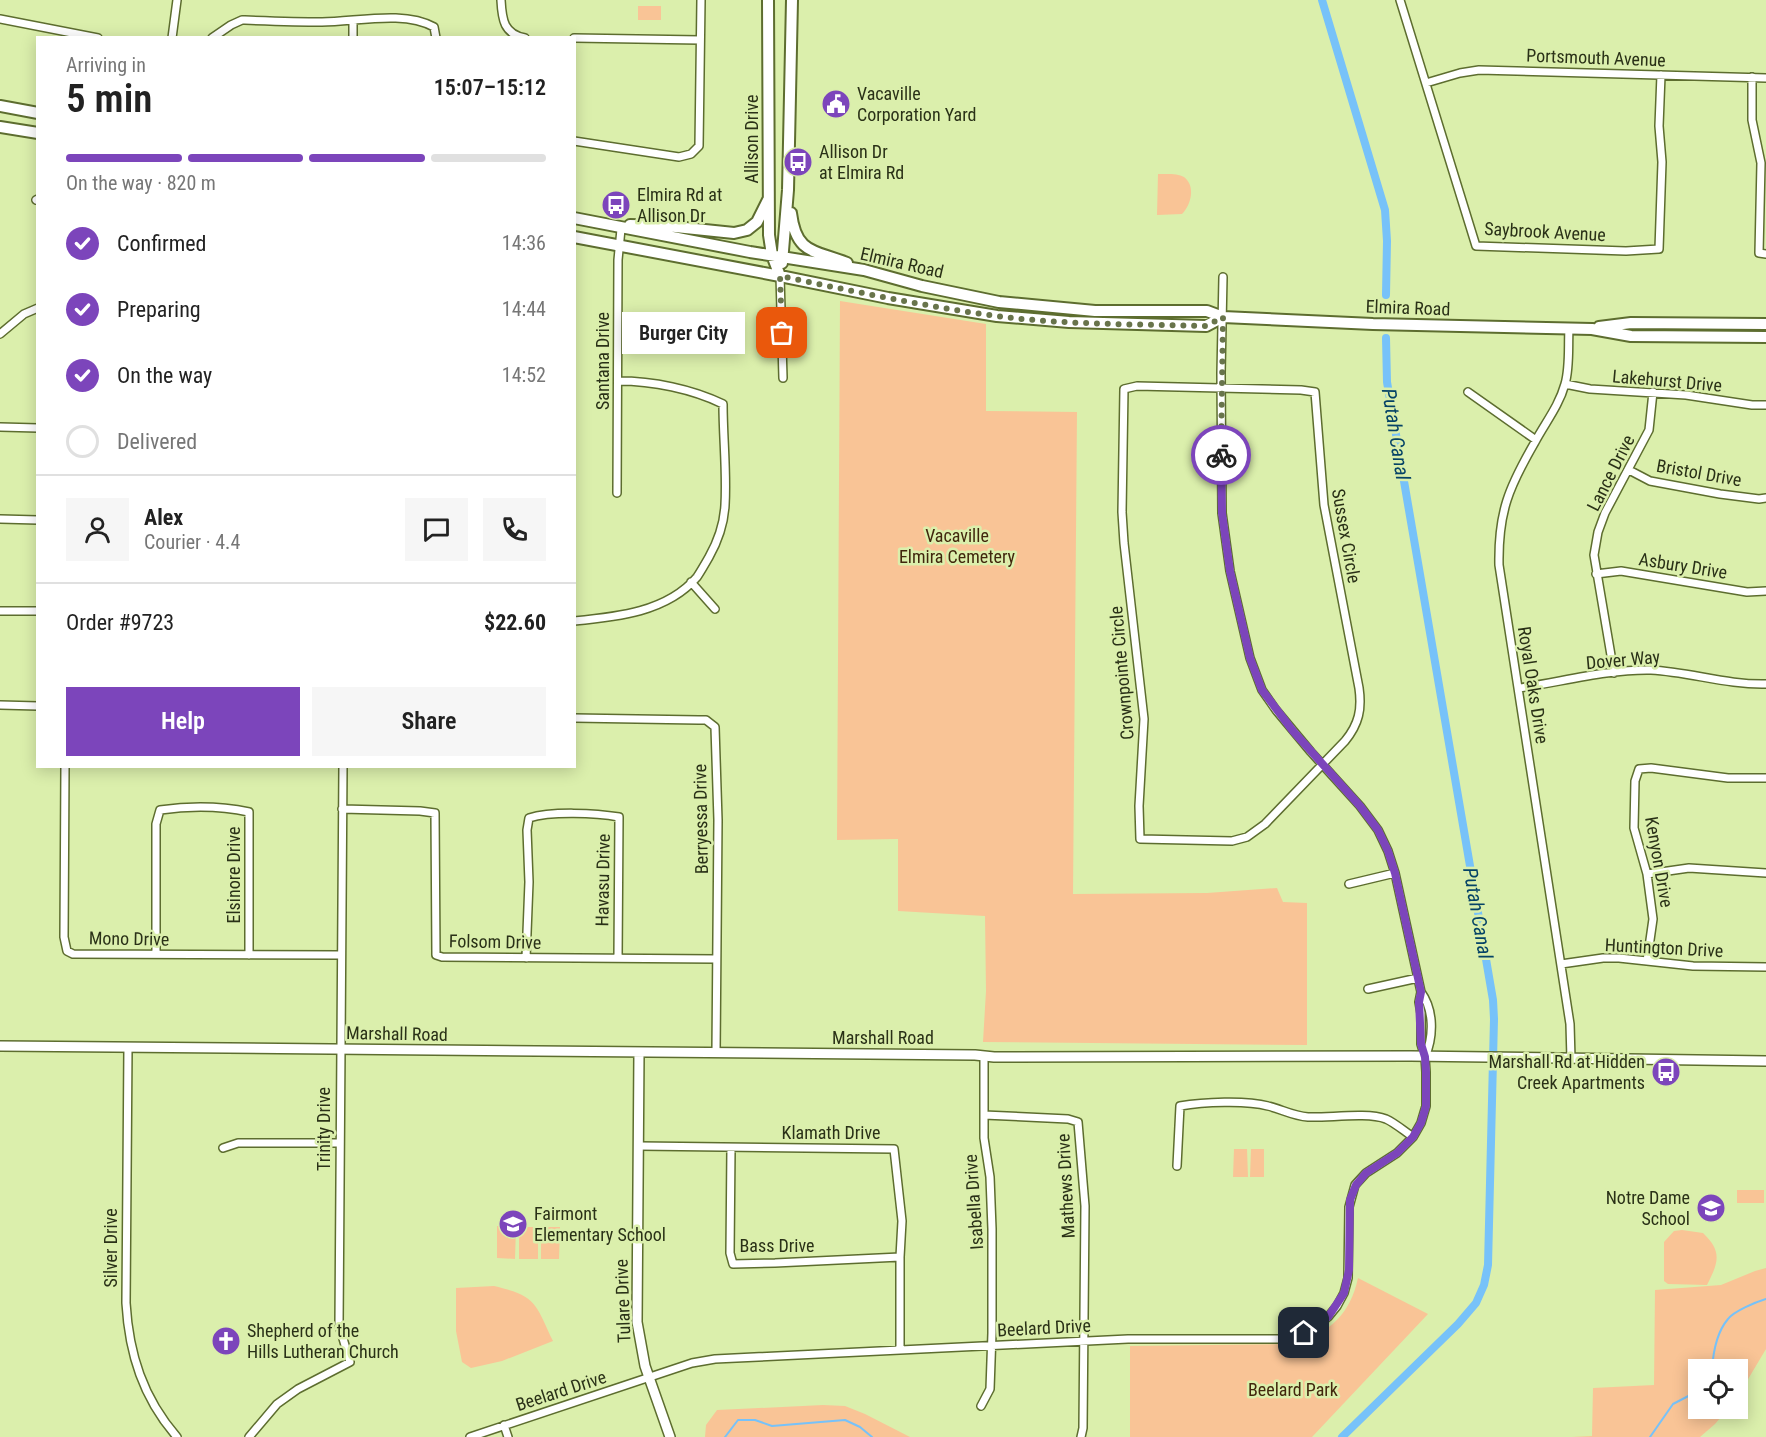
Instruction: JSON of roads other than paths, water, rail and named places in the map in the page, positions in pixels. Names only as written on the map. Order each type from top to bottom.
[{"type":"main road","name":"Allison Drive","points":[[768,0],[769,235],[777,256],[780,276]]},
{"type":"main road","name":"Allison Drive","points":[[777,256],[788,190],[792,0]]},
{"type":"main road","points":[[0,106],[36,113]]},
{"type":"main road","points":[[0,127],[36,133]]},
{"type":"main road","points":[[788,190],[792,224],[798,240],[814,252],[864,270]]},
{"type":"main road","points":[[616,227],[666,226],[734,233],[747,230],[757,222],[769,197]]},
{"type":"main road","name":"Elmira Road","points":[[576,218],[864,270],[922,286],[999,302],[1095,311],[1207,311],[1223,317],[1374,324],[1592,329],[1631,336],[1766,337]]},
{"type":"main road","name":"Elmira Road","points":[[576,237],[888,298],[997,316],[1069,322],[1206,326],[1223,317]]},
{"type":"main road","name":"Elmira Road","points":[[1592,329],[1631,323],[1766,324]]},
{"type":"street","points":[[172,36],[177,0]]},
{"type":"street","points":[[501,0],[507,30],[514,36]]},
{"type":"street","points":[[576,141],[679,157],[691,154],[699,146],[700,0]]},
{"type":"street","name":"Saybrook Avenue","points":[[1401,0],[1476,246],[1640,251],[1659,249],[1662,162],[1659,126],[1661,75]]},
{"type":"street","points":[[0,19],[88,36]]},
{"type":"street","points":[[215,36],[242,20],[323,22],[403,19],[425,22],[434,27],[436,36]]},
{"type":"street","points":[[353,20],[353,36]]},
{"type":"street","points":[[576,38],[700,40]]},
{"type":"street","name":"Portsmouth Avenue","points":[[1426,83],[1479,70],[1766,78]]},
{"type":"street","points":[[1752,78],[1752,120],[1761,163],[1759,253],[1766,254]]},
{"type":"street","name":"Santana Drive","points":[[616,227],[619,245],[617,493]]},
{"type":"street","name":"Allison Drive","points":[[780,276],[783,378]]},
{"type":"street","name":"Beelard Drive","points":[[470,1437],[692,1363],[715,1359],[1083,1341],[1279,1339],[1297,1336],[1316,1327],[1336,1306],[1346,1286],[1349,1270],[1350,1207],[1356,1185],[1366,1173],[1397,1153],[1413,1137],[1421,1123],[1426,1106],[1425,1057],[1421,1044],[1419,1002],[1421,992],[1395,873],[1378,830],[1360,806],[1293,731],[1262,690],[1250,658],[1230,571],[1223,522],[1221,484],[1224,278]]},
{"type":"street","points":[[0,334],[24,314],[36,309]]},
{"type":"street","name":"Royal Oaks Drive","points":[[1569,328],[1565,384],[1552,416],[1536,440],[1508,493],[1498,534],[1499,565],[1570,1024],[1571,1059]]},
{"type":"street","points":[[576,621],[624,615],[652,607],[675,595],[697,577],[714,549],[721,531],[725,502],[723,404],[708,397],[664,386],[618,381]]},
{"type":"street","name":"Lakehurst Drive","points":[[1565,384],[1590,389],[1653,392],[1766,405]]},
{"type":"street","name":"Crownpointe Circle","points":[[1222,388],[1137,386],[1124,389],[1122,512],[1144,719],[1139,806],[1140,839],[1232,841],[1247,837],[1265,824],[1323,764]]},
{"type":"street","name":"Sussex Circle","points":[[1222,388],[1316,392],[1324,505],[1361,702],[1360,716],[1355,730],[1323,764]]},
{"type":"street","points":[[1468,392],[1536,440]]},
{"type":"street","name":"Lance Drive","points":[[1614,673],[1594,555],[1598,532],[1605,513],[1649,430],[1653,392]]},
{"type":"street","points":[[0,427],[36,428]]},
{"type":"street","name":"Bristol Drive","points":[[1629,470],[1650,481],[1720,494],[1766,498]]},
{"type":"street","points":[[0,519],[36,520]]},
{"type":"street","name":"Asbury Drive","points":[[1596,574],[1621,571],[1747,591],[1766,591]]},
{"type":"street","points":[[691,582],[716,609]]},
{"type":"street","points":[[0,611],[36,611]]},
{"type":"street","name":"Dover Way","points":[[1519,688],[1614,673],[1649,670],[1737,683],[1766,684]]},
{"type":"street","points":[[0,705],[36,706]]},
{"type":"street","name":"Berryessa Drive","points":[[576,718],[706,720],[715,727],[718,820],[716,1053]]},
{"type":"street","name":"Mono Drive","points":[[65,768],[64,945],[67,951],[74,954],[341,955]]},
{"type":"street","name":"Trinity Drive","points":[[249,1437],[277,1404],[298,1389],[350,1362],[339,1325],[343,768]]},
{"type":"street","name":"Kenyon Drive","points":[[1647,961],[1653,920],[1647,874],[1634,828],[1635,780],[1639,769],[1651,768],[1728,778],[1766,778]]},
{"type":"street","name":"Elsinore Drive","points":[[156,954],[156,824],[160,810],[173,808],[233,809],[249,812],[249,955]]},
{"type":"street","name":"Folsom Drive","points":[[342,809],[435,813],[436,954],[442,957],[716,959]]},
{"type":"street","name":"Havasu Drive","points":[[526,958],[529,882],[527,830],[530,818],[540,814],[604,814],[619,817],[618,958]]},
{"type":"street","points":[[1647,874],[1689,868],[1766,873]]},
{"type":"street","points":[[1349,884],[1395,873]]},
{"type":"street","name":"Huntington Drive","points":[[1561,964],[1604,958],[1709,967],[1766,967]]},
{"type":"street","points":[[1368,989],[1418,978]]},
{"type":"street","name":"Marshall Road","points":[[0,1046],[1766,1061]]},
{"type":"street","name":"Silver Drive","points":[[128,1047],[126,1292],[128,1329],[144,1386],[155,1409],[177,1437]]},
{"type":"street","name":"Tulare Drive","points":[[639,1052],[637,1322],[649,1377],[670,1437]]},
{"type":"street","name":"Isabella Drive","points":[[981,1406],[990,1389],[992,1346],[992,1229],[990,1177],[984,1138],[984,1056]]},
{"type":"street","points":[[1177,1166],[1180,1106],[1187,1105],[1251,1103],[1307,1117],[1374,1117],[1385,1119],[1413,1137]]},
{"type":"street","name":"Mathews Drive","points":[[984,1115],[1068,1119],[1077,1122],[1084,1206],[1083,1341]]},
{"type":"street","points":[[223,1148],[238,1143],[339,1143]]},
{"type":"street","name":"Klamath Drive","points":[[639,1146],[894,1149],[902,1221],[900,1350]]},
{"type":"street","name":"Bass Drive","points":[[732,1148],[730,1253],[733,1264],[900,1257]]},
{"type":"street","points":[[1081,1437],[1083,1428],[1083,1341]]},
{"type":"street","points":[[504,1425],[508,1437]]},
{"type":"waterway","name":"Putah Canal","points":[[1322,0],[1385,210],[1386,295]]},
{"type":"waterway","name":"Putah Canal","points":[[1342,1437],[1458,1324],[1476,1303],[1484,1285],[1488,1265],[1493,1000],[1387,382],[1386,338]]},
{"type":"waterway","points":[[1713,1359],[1718,1337],[1728,1319],[1740,1310],[1766,1299]]},
{"type":"waterway","points":[[1650,1437],[1673,1404],[1688,1396]]},
{"type":"waterway","points":[[725,1437],[738,1420],[755,1420],[772,1426],[845,1420],[860,1427],[872,1437]]},
{"type":"place","name":"Vacaville Corporation Yard","points":[[836,104]]},
{"type":"place","name":"Allison Dr at Elmira Rd","points":[[798,162]]},
{"type":"place","name":"Elmira Rd at Allison Dr","points":[[616,205]]},
{"type":"place","name":"Burger City","points":[[782,333]]},
{"type":"place","name":"Marshall Rd at Hidden Creek Apartments","points":[[1666,1072]]},
{"type":"place","name":"Notre Dame School","points":[[1711,1208]]},
{"type":"place","name":"Fairmont Elementary School","points":[[513,1224]]},
{"type":"place","name":"Shepherd of the Hills Lutheran Church","points":[[226,1341]]},
{"type":"park label","name":"Vacaville Elmira Cemetery","points":[[957,546]]},
{"type":"park label","name":"Beelard Park","points":[[1293,1390]]}]
